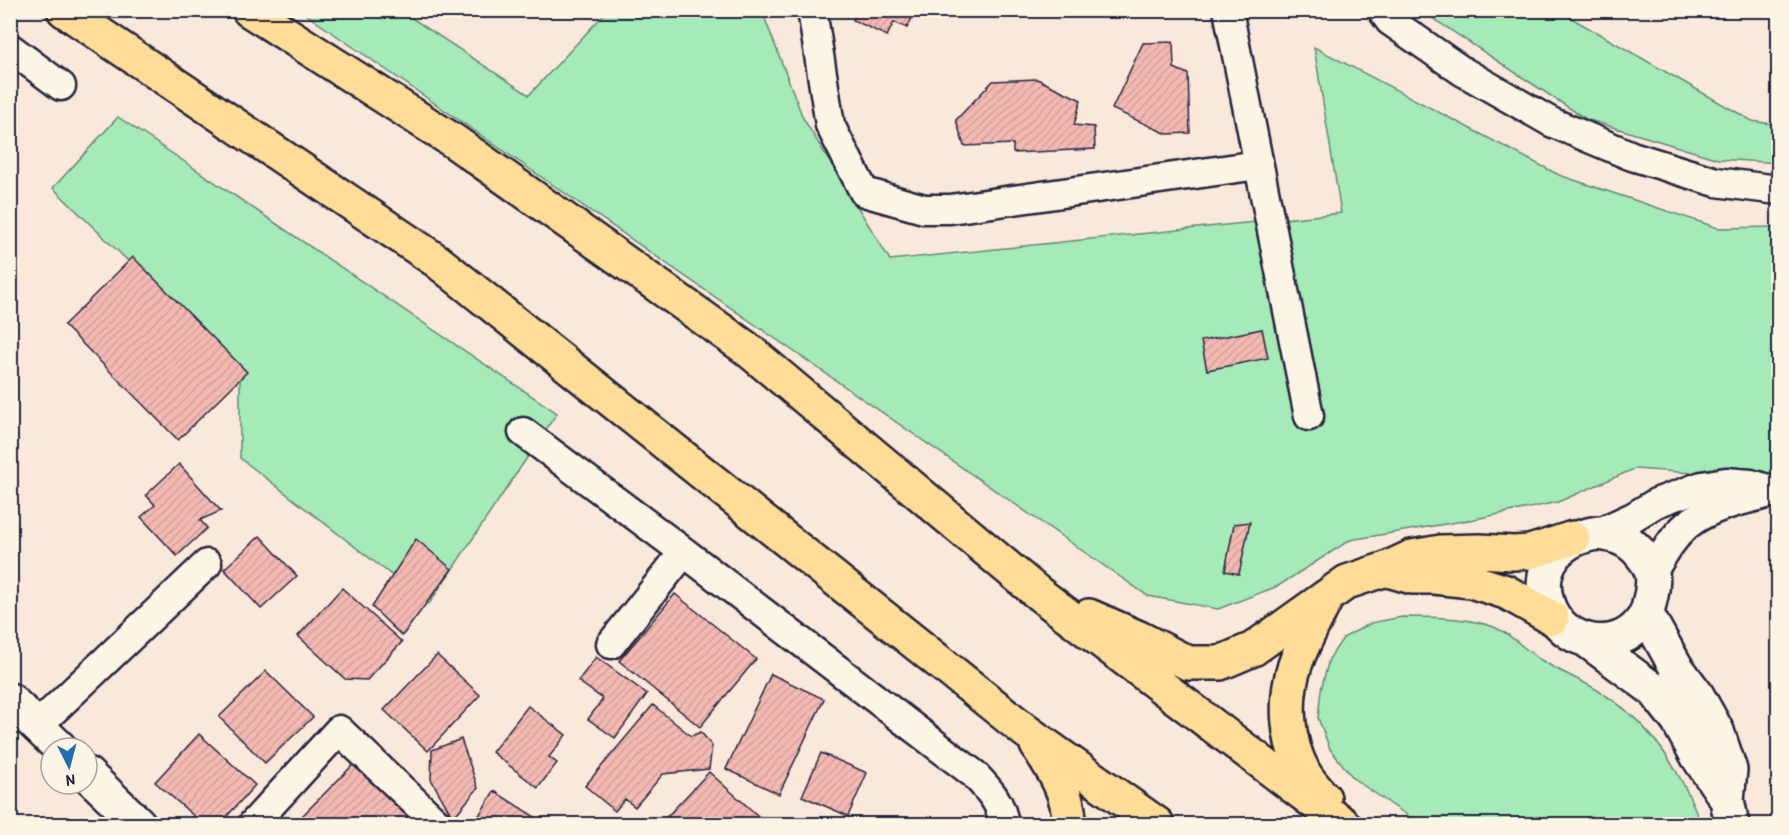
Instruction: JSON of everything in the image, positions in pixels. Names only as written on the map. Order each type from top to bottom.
[{"type":"highway","points":[[64,10],[436,261],[1027,732],[1157,825]]},
{"type":"highway","points":[[249,10],[455,142],[746,348],[1038,593],[1343,825]]},
{"type":"highway","points":[[1038,593],[1139,638],[1188,663],[1220,663],[1253,649],[1347,582],[1386,569],[1412,557],[1441,552],[1530,552],[1586,536]]},
{"type":"highway","points":[[1386,569],[1412,577],[1472,581],[1506,592],[1552,618]]},
{"type":"highway","points":[[1327,596],[1295,665],[1291,685],[1289,729],[1295,754],[1305,775],[1330,807],[1351,825]]},
{"type":"highway","points":[[1027,732],[1051,766],[1061,787],[1070,811],[1069,825]]},
{"type":"street","points":[[812,10],[830,125],[864,192],[924,210],[950,209],[1258,165]]},
{"type":"street","points":[[1228,10],[1309,416]]},
{"type":"street","points":[[1382,10],[1390,21],[1462,71],[1551,122],[1632,156],[1716,182],[1779,190]]},
{"type":"street","points":[[10,48],[61,86]]},
{"type":"street","points":[[523,432],[974,774],[995,797],[1003,814],[1004,825]]},
{"type":"street","points":[[1729,812],[1678,721],[1654,690],[1589,642],[1569,634],[1552,618],[1543,584],[1548,566],[1558,550],[1586,536],[1633,518],[1656,503],[1702,486],[1726,482],[1751,484],[1778,492]]},
{"type":"street","points":[[1589,642],[1606,641],[1623,636],[1636,626],[1646,613],[1653,586],[1653,571],[1670,544],[1687,525],[1709,512],[1738,501],[1778,492]]},
{"type":"street","points":[[1586,536],[1624,539],[1636,548],[1653,571]]},
{"type":"street","points":[[611,644],[684,552]]},
{"type":"street","points":[[37,726],[207,564]]},
{"type":"street","points":[[1646,613],[1717,731],[1730,770],[1729,812]]},
{"type":"street","points":[[10,700],[47,736]]},
{"type":"street","points":[[253,825],[339,730],[438,825]]},
{"type":"street","points":[[99,786],[139,825]]},
{"type":"green space","points":[[301,11],[401,11],[529,95],[607,11],[762,11],[803,118],[890,260],[1341,213],[1314,47],[1559,175],[1718,228],[1778,227],[1778,483],[1738,476],[1634,469],[1558,502],[1475,519],[1350,540],[1278,586],[1218,609],[1148,596]]},
{"type":"green space","points":[[1424,11],[1559,11],[1752,121],[1778,125],[1778,163],[1718,159],[1586,119]]},
{"type":"green space","points":[[118,117],[557,413],[429,604],[240,458],[240,370],[53,188]]},
{"type":"green space","points":[[1402,617],[1456,619],[1496,628],[1534,656],[1605,695],[1637,721],[1664,752],[1685,787],[1701,824],[1420,824],[1354,779],[1330,749],[1318,718],[1321,690],[1329,659],[1343,638],[1371,623]]},
{"type":"building","points":[[858,10],[916,10],[907,28],[894,22],[887,36],[853,20]]},
{"type":"building","points":[[1173,42],[1174,68],[1188,74],[1190,133],[1167,134],[1112,109],[1143,43]]},
{"type":"building","points":[[1037,79],[1081,100],[1074,125],[1094,127],[1095,149],[1013,153],[1013,144],[964,146],[956,120],[993,81]]},
{"type":"building","points":[[133,257],[247,372],[178,440],[64,325]]},
{"type":"building","points":[[1262,329],[1268,358],[1207,370],[1201,341]]},
{"type":"building","points":[[179,464],[221,511],[200,520],[207,528],[177,556],[141,517],[155,505],[146,495]]},
{"type":"building","points":[[1250,522],[1239,574],[1225,571],[1234,524]]},
{"type":"building","points":[[260,536],[297,576],[261,609],[224,569]]},
{"type":"building","points":[[416,539],[452,569],[402,636],[372,607]]},
{"type":"building","points":[[342,588],[402,642],[367,680],[345,679],[298,636]]},
{"type":"building","points":[[675,594],[756,659],[700,727],[619,661]]},
{"type":"building","points":[[437,655],[480,695],[428,751],[384,710]]},
{"type":"building","points":[[596,657],[647,694],[615,738],[588,719],[603,699],[578,681]]},
{"type":"building","points":[[266,671],[313,717],[265,763],[219,717]]},
{"type":"building","points":[[771,674],[824,699],[779,794],[726,769]]},
{"type":"building","points":[[653,705],[691,736],[701,732],[712,746],[709,769],[663,774],[635,807],[625,799],[615,811],[585,786]]},
{"type":"building","points":[[528,706],[566,735],[549,757],[557,763],[538,788],[492,752]]},
{"type":"building","points":[[199,734],[255,785],[220,824],[203,824],[155,782]]},
{"type":"building","points":[[461,739],[478,788],[453,818],[431,779],[432,750]]},
{"type":"building","points":[[821,753],[867,773],[848,816],[802,796]]},
{"type":"building","points":[[364,754],[386,776],[417,824],[294,824]]},
{"type":"building","points":[[709,772],[767,824],[660,824]]},
{"type":"building","points":[[494,791],[535,817],[531,824],[479,824],[475,822]]}]
